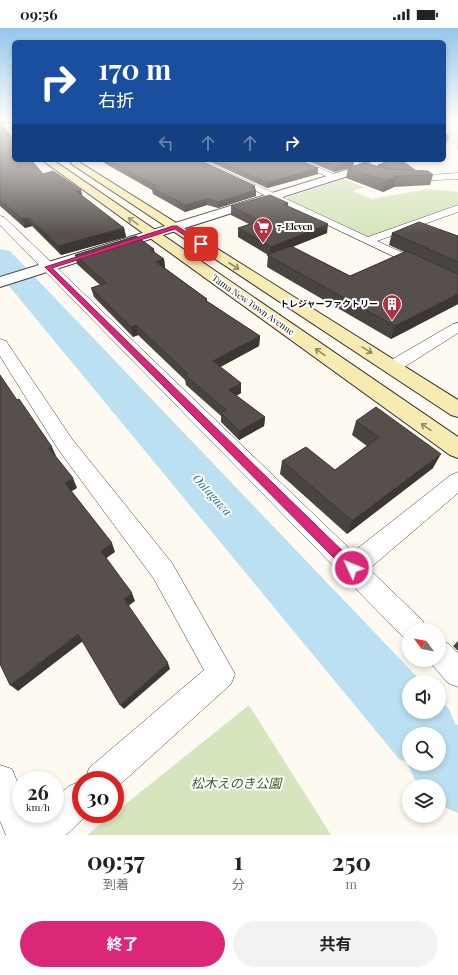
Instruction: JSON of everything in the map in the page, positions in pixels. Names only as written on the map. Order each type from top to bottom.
[{"type":"main road","name":"Tama New Town Avenue","points":[[51,162],[458,449]]},
{"type":"main road","name":"Tama New Town Avenue","points":[[75,162],[458,410]]},
{"type":"street","points":[[199,162],[272,197],[369,240],[458,283]]},
{"type":"street","points":[[298,162],[336,177]]},
{"type":"street","points":[[354,162],[363,168],[391,178],[458,176]]},
{"type":"street","points":[[0,282],[382,162]]},
{"type":"street","points":[[369,240],[458,208]]},
{"type":"street","points":[[0,219],[41,269],[352,568],[407,623]]},
{"type":"street","points":[[392,366],[458,327]]},
{"type":"street","points":[[0,344],[65,444],[162,571],[221,674],[111,771]]},
{"type":"street","points":[[352,568],[458,481]]},
{"type":"street","points":[[446,661],[458,673]]},
{"type":"street","points":[[0,781],[22,835]]},
{"type":"street","points":[[40,835],[72,806]]},
{"type":"green space","points":[[343,179],[364,187],[353,191],[372,199],[428,189],[458,192],[458,204],[369,237],[288,201],[288,197]]},
{"type":"green space","name":"松木えのき公園","points":[[249,705],[331,835],[87,835],[102,823],[124,823],[124,805]]},
{"type":"building","points":[[0,159],[12,159],[12,162],[33,162],[43,174],[53,171],[81,190],[76,191],[124,228],[58,246],[29,218],[22,219],[0,200]]},
{"type":"building","points":[[112,162],[203,162],[255,186],[251,188],[256,190],[218,202],[207,199],[185,205],[152,188],[156,186]]},
{"type":"building","points":[[221,162],[303,162],[318,168],[267,183]]},
{"type":"building","points":[[323,162],[351,162],[335,167]]},
{"type":"building","points":[[386,162],[404,162],[415,170],[391,169],[378,165]]},
{"type":"building","points":[[365,163],[387,169],[428,171],[433,175],[397,176],[386,181],[348,168]]},
{"type":"building","points":[[270,195],[288,203],[283,204],[328,224],[271,247],[238,228],[260,221],[231,206]]},
{"type":"building","points":[[419,222],[458,236],[458,262],[392,233]]},
{"type":"building","points":[[136,236],[154,249],[151,250],[164,259],[156,262],[207,299],[205,300],[260,336],[213,361],[241,383],[229,390],[265,417],[239,431],[221,413],[226,410],[185,375],[188,374],[136,325],[131,327],[91,288],[106,283],[75,255]]},
{"type":"building","points":[[291,246],[350,276],[407,251],[458,274],[458,294],[395,326],[267,255]]},
{"type":"building","points":[[0,375],[17,400],[19,399],[52,447],[49,448],[73,478],[65,483],[112,543],[101,551],[132,593],[124,599],[168,663],[120,705],[78,634],[10,685],[0,664]]},
{"type":"building","points":[[376,407],[441,454],[352,521],[282,461],[306,447],[335,470],[379,437],[356,421]]},
{"type":"waterway","name":"Ootagawa","points":[[0,257],[418,727]]},
{"type":"waterway","name":"Ootagawa","points":[[446,761],[458,776]]},
{"type":"place","name":"7-Eleven","points":[[263,244]]},
{"type":"place","name":"トレジャーファクトリー","points":[[392,321]]},
{"type":"route","points":[[201,244],[175,227],[48,267],[352,568]]}]
